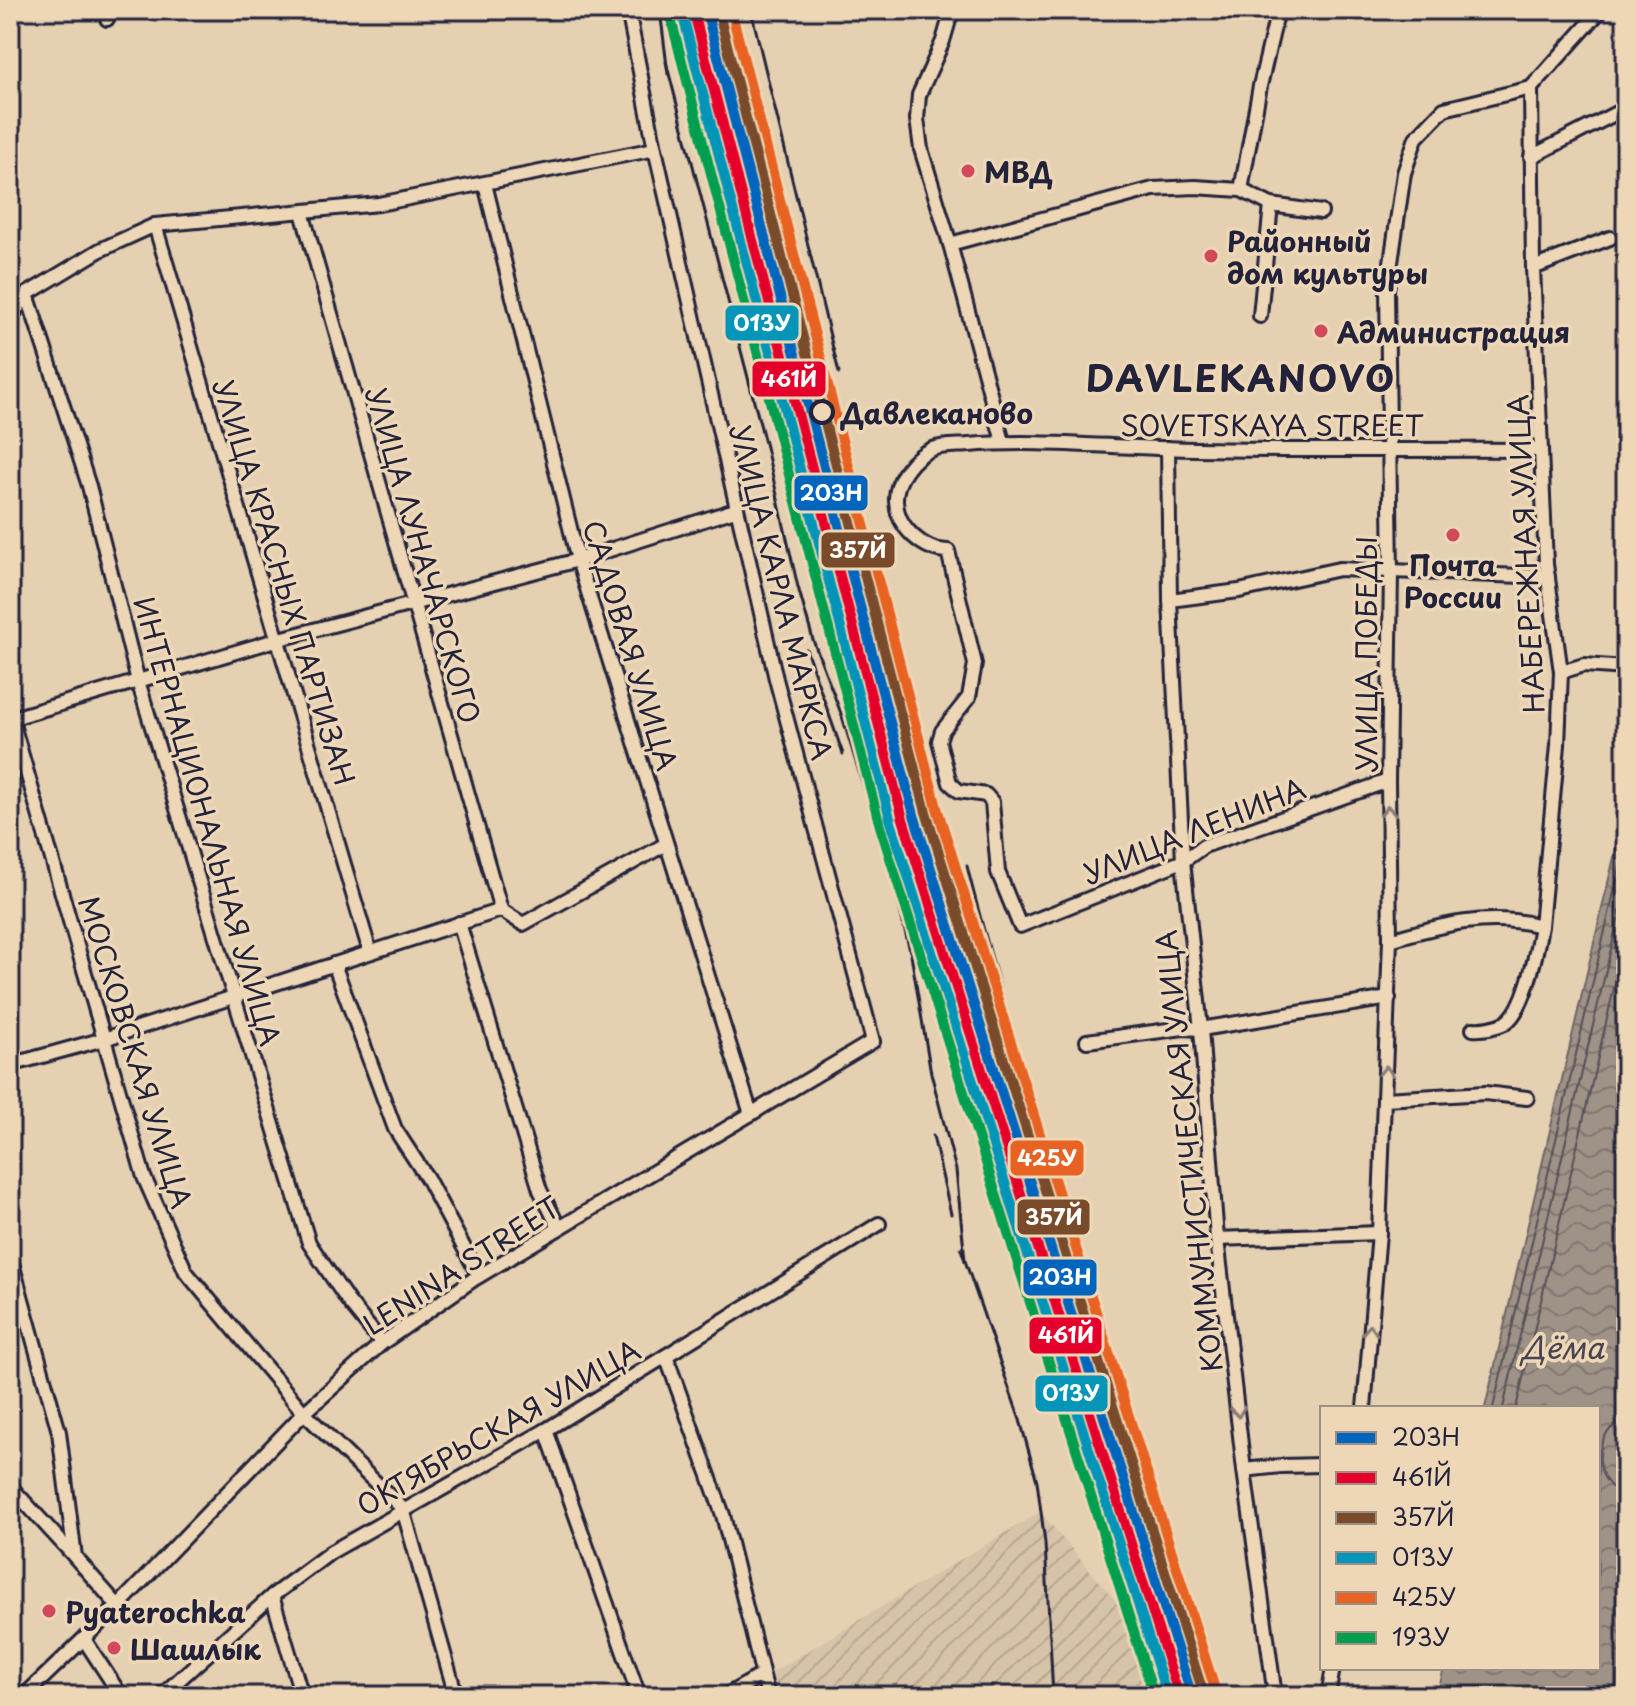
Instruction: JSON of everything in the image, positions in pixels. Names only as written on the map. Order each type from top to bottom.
[{"type":"street","name":"УЛИЦА КАРЛА МАРКСА","points":[[628,10],[655,149],[735,510],[776,679],[873,1041]]},
{"type":"street","points":[[952,10],[943,41],[919,95],[917,119],[921,149],[1003,442]]},
{"type":"street","points":[[1241,190],[1278,10]]},
{"type":"street","points":[[1531,88],[1601,10]]},
{"type":"street","name":"НАБЕРЕЖНАЯ УЛИЦА","points":[[1473,1029],[1505,1023],[1519,1006],[1535,955],[1541,926],[1558,745],[1561,672],[1548,577],[1541,450],[1533,268],[1531,88]]},
{"type":"street","name":"УЛИЦА ПОБЕДЫ","points":[[1364,1406],[1379,1233],[1389,998],[1391,573],[1387,290],[1404,173],[1416,138],[1444,109],[1531,88]]},
{"type":"street","points":[[1531,157],[1626,108]]},
{"type":"street","points":[[10,319],[27,294],[100,250],[155,225],[379,204],[655,149]]},
{"type":"street","name":"САДОВАЯ УЛИЦА","points":[[485,184],[578,560],[751,1114]]},
{"type":"street","points":[[950,244],[1153,189],[1195,187],[1241,190],[1271,205],[1321,212]]},
{"type":"street","points":[[1260,316],[1271,205]]},
{"type":"street","name":"УЛИЦА ЛУНАЧАРСКОГО","points":[[302,212],[501,910]]},
{"type":"street","name":"УЛИЦА КРАСНЫХ ПАРТИЗАН","points":[[155,225],[370,952]]},
{"type":"street","points":[[1533,268],[1610,238]]},
{"type":"street","name":"ИНТЕРНАЦИОНАЛЬНАЯ УЛИЦА","points":[[27,294],[89,486],[138,681],[309,1243],[348,1301],[382,1343]]},
{"type":"street","name":"SOVETSKAYA STREET","points":[[1020,926],[998,872],[992,802],[986,795],[959,791],[950,783],[939,741],[942,731],[969,697],[975,664],[948,551],[932,551],[907,529],[900,518],[896,501],[901,478],[912,464],[931,450],[1003,442],[1168,448],[1541,450]]},
{"type":"street","name":"КОММУНИСТИЧЕСКАЯ УЛИЦА","points":[[1168,448],[1170,600],[1183,861],[1201,1029],[1217,1239],[1275,1696]]},
{"type":"street","points":[[10,717],[412,602],[578,560],[735,510]]},
{"type":"street","points":[[1170,600],[1239,591],[1339,569],[1548,577]]},
{"type":"street","points":[[1561,672],[1584,665],[1626,668]]},
{"type":"street","name":"МОСКОВСКАЯ УЛИЦА","points":[[10,717],[144,1177],[186,1272],[304,1413],[403,1509]]},
{"type":"street","name":"УЛИЦА ЛЕНИНА","points":[[1020,926],[1183,861],[1204,846],[1388,781]]},
{"type":"street","points":[[10,1065],[104,1039],[501,910],[523,924],[666,844]]},
{"type":"street","points":[[1390,940],[1437,925],[1487,919],[1516,919],[1541,926]]},
{"type":"street","points":[[459,923],[540,1190],[559,1228]]},
{"type":"street","points":[[334,964],[395,1129],[427,1178],[479,1276]]},
{"type":"street","points":[[1087,1041],[1183,1028],[1201,1029],[1389,998]]},
{"type":"street","name":"LENINA STREET","points":[[24,1696],[118,1606],[304,1413],[382,1343],[479,1276],[873,1041]]},
{"type":"street","points":[[1385,1099],[1485,1093],[1527,1098]]},
{"type":"street","name":"ОКТЯБРЬСКАЯ УЛИЦА","points":[[161,1696],[272,1596],[331,1552],[546,1430],[879,1224]]},
{"type":"street","points":[[1217,1239],[1379,1233]]},
{"type":"street","points":[[10,1256],[59,1432],[75,1557]]},
{"type":"street","points":[[666,1356],[723,1515],[768,1696]]},
{"type":"street","points":[[546,1430],[639,1696]]},
{"type":"street","points":[[1244,1470],[1320,1465]]},
{"type":"street","points":[[10,1486],[118,1606]]},
{"type":"street","points":[[403,1509],[456,1696]]},
{"type":"street","points":[[272,1596],[302,1696]]},
{"type":"street","points":[[84,1639],[121,1696]]},
{"type":"street","points":[[1328,1696],[1333,1670]]},
{"type":"street","points":[[725,1696],[762,1675]]},
{"type":"shaded area","points":[[1040,1512],[1136,1624],[1150,1696],[775,1696],[773,1672]]},
{"type":"water","name":"Дёма","points":[[1626,806],[1626,1422],[1618,1464],[1626,1480],[1626,1696],[1437,1696],[1444,1670],[1600,1670],[1600,1406],[1485,1406]]},
{"type":"railway","points":[[660,10],[668,74]]},
{"type":"railway","points":[[677,10],[684,38]]},
{"type":"railway","points":[[751,10],[839,373]]},
{"type":"railway","points":[[690,23],[902,858]]},
{"type":"railway","points":[[666,62],[766,447],[798,587],[813,640],[842,716],[911,955],[931,1073],[956,1170],[965,1260]]},
{"type":"railway","points":[[806,649],[843,754]]},
{"type":"railway","points":[[891,847],[967,1016],[982,1060],[1064,1360],[1175,1696]]},
{"type":"railway","points":[[967,866],[1030,1095],[1072,1269]]},
{"type":"railway","points":[[933,1136],[951,1214]]},
{"type":"railway","points":[[1034,1199],[1045,1254]]},
{"type":"railway","points":[[961,1249],[1020,1420],[1037,1481],[1045,1543],[1053,1696]]},
{"type":"railway","points":[[1070,1261],[1146,1502]]},
{"type":"transit line","name":"203Н","points":[[706,10],[914,815],[1192,1696]]},
{"type":"transit line","name":"357Й","points":[[718,10],[926,812],[1203,1692]]},
{"type":"transit line","name":"425У","points":[[731,10],[937,808],[1215,1689]]},
{"type":"transit line","name":"461Й","points":[[694,13],[903,819],[1179,1696]]},
{"type":"transit line","name":"013У","points":[[683,16],[891,822],[1167,1696]]},
{"type":"transit line","name":"193У","points":[[671,19],[880,826],[1154,1696]]},
{"type":"place","name":"МВД","points":[[968,171]]},
{"type":"place","name":"Районный дом культуры","points":[[1211,256]]},
{"type":"place","name":"Администрация","points":[[1321,331]]},
{"type":"place","name":"Давлеканово","points":[[822,412]]},
{"type":"place","name":"Почта России","points":[[1453,535]]},
{"type":"place","name":"Pyaterochka","points":[[49,1611]]},
{"type":"place","name":"Шашлык","points":[[114,1648]]},
{"type":"district","name":"DAVLEKANOVO","points":[[1241,377]]}]
